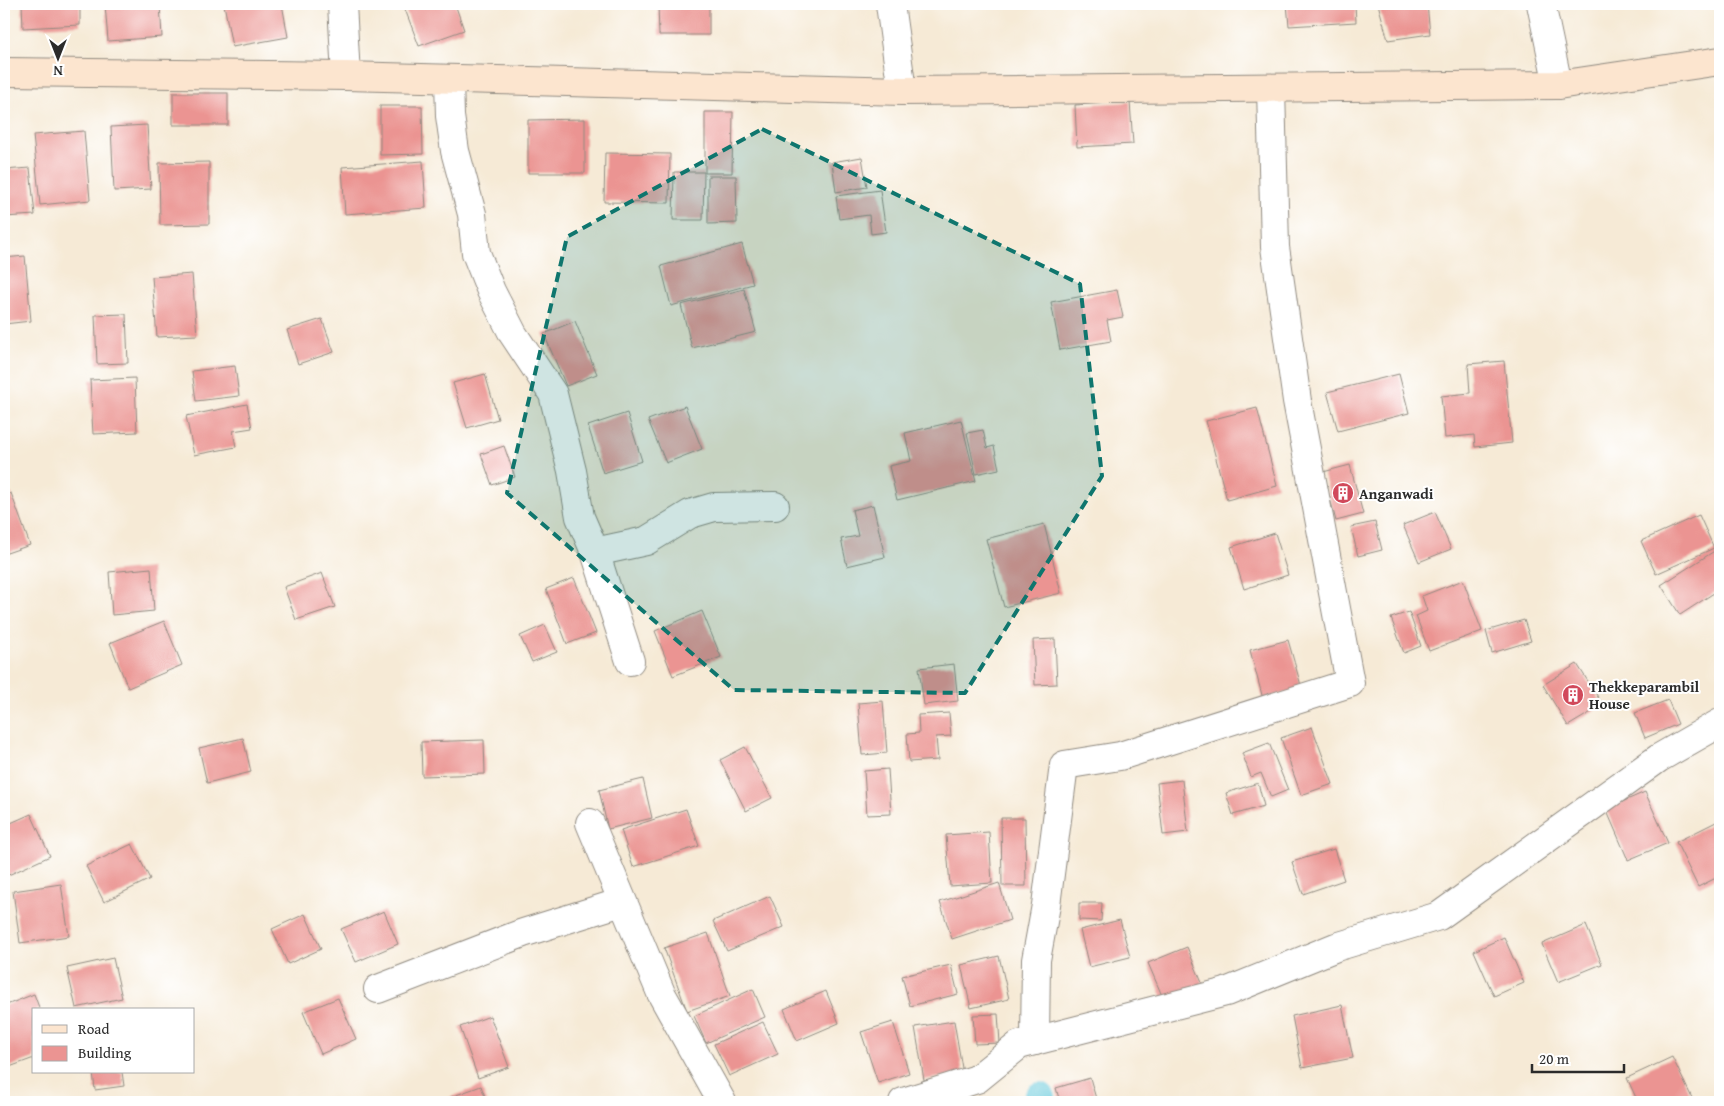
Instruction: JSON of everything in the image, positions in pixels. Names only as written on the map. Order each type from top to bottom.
[{"type":"main road","points":[[4,72],[346,76],[902,91],[1558,85],[1720,61]]},
{"type":"street","points":[[342,4],[346,76]]},
{"type":"street","points":[[890,4],[902,91]]},
{"type":"street","points":[[1541,4],[1558,85]]},
{"type":"street","points":[[449,80],[450,116],[455,151],[472,214],[476,252],[491,291],[513,334],[553,394],[572,471],[580,517],[595,552],[630,661]]},
{"type":"street","points":[[1035,1041],[1036,960],[1046,905],[1064,765],[1120,756],[1350,683],[1297,401],[1275,247],[1271,88]]},
{"type":"street","points":[[595,552],[646,541],[690,514],[714,507],[775,506]]},
{"type":"street","points":[[903,1102],[977,1079],[1020,1046],[1226,992],[1336,947],[1439,916],[1659,758],[1720,723]]},
{"type":"street","points":[[590,822],[661,994],[722,1102]]},
{"type":"street","points":[[378,989],[523,933],[622,902]]},
{"type":"highlighted area","points":[[762,129],[1080,284],[1102,476],[965,693],[734,690],[507,493],[567,237]]},
{"type":"building","points":[[22,4],[80,4],[80,25],[23,28]]},
{"type":"building","points":[[105,4],[160,4],[162,37],[108,41]]},
{"type":"building","points":[[224,4],[282,4],[288,37],[232,47]]},
{"type":"building","points":[[403,4],[455,4],[464,30],[419,46]]},
{"type":"building","points":[[658,4],[709,4],[709,35],[659,35]]},
{"type":"building","points":[[761,4],[797,4],[797,5],[762,7]]},
{"type":"building","points":[[1287,4],[1355,4],[1356,22],[1289,26]]},
{"type":"building","points":[[1378,4],[1427,4],[1430,34],[1388,40]]},
{"type":"building","points":[[173,93],[228,93],[228,125],[173,125]]},
{"type":"building","points":[[1130,102],[1133,144],[1077,147],[1075,105]]},
{"type":"building","points":[[380,106],[422,106],[423,154],[380,155]]},
{"type":"building","points":[[705,112],[733,112],[732,173],[705,173]]},
{"type":"building","points":[[585,119],[585,173],[528,173],[528,120]]},
{"type":"building","points":[[147,125],[151,189],[114,191],[111,127]]},
{"type":"building","points":[[84,131],[90,200],[40,205],[33,135]]},
{"type":"building","points":[[605,153],[670,154],[669,203],[604,202]]},
{"type":"building","points":[[862,157],[867,187],[836,192],[832,162]]},
{"type":"building","points":[[423,161],[426,208],[345,214],[342,167]]},
{"type":"building","points":[[209,162],[209,224],[160,225],[159,163]]},
{"type":"building","points":[[30,168],[35,215],[4,217],[4,170]]},
{"type":"building","points":[[674,172],[704,172],[703,220],[673,220]]},
{"type":"building","points":[[708,176],[736,176],[737,223],[708,224]]},
{"type":"building","points":[[880,190],[886,232],[871,234],[869,215],[839,219],[836,196]]},
{"type":"building","points":[[742,244],[753,284],[671,306],[661,266]]},
{"type":"building","points":[[25,256],[31,321],[4,324],[4,258]]},
{"type":"building","points":[[192,274],[197,335],[157,337],[152,277]]},
{"type":"building","points":[[744,289],[756,332],[692,348],[681,305]]},
{"type":"building","points":[[1117,290],[1123,317],[1107,320],[1111,341],[1060,350],[1051,302]]},
{"type":"building","points":[[126,314],[128,363],[97,364],[95,315]]},
{"type":"building","points":[[322,319],[334,352],[298,364],[287,330]]},
{"type":"building","points":[[575,321],[597,374],[566,386],[544,334]]},
{"type":"building","points":[[1504,361],[1512,443],[1475,447],[1474,435],[1445,438],[1441,396],[1470,393],[1468,364]]},
{"type":"building","points":[[235,366],[239,396],[196,401],[192,371]]},
{"type":"building","points":[[485,374],[498,419],[467,428],[453,383]]},
{"type":"building","points":[[1399,374],[1409,413],[1338,431],[1327,392]]},
{"type":"building","points":[[135,378],[137,432],[93,434],[90,380]]},
{"type":"building","points":[[247,404],[252,428],[233,431],[236,447],[194,455],[186,416]]},
{"type":"building","points":[[685,406],[702,449],[666,463],[648,420]]},
{"type":"building","points":[[1257,408],[1277,486],[1227,500],[1206,421]]},
{"type":"building","points":[[627,413],[642,461],[603,473],[588,426]]},
{"type":"building","points":[[961,420],[976,481],[897,500],[889,466],[911,461],[905,433]]},
{"type":"building","points":[[983,430],[987,448],[994,446],[999,469],[976,474],[967,433]]},
{"type":"building","points":[[504,446],[515,477],[492,485],[481,454]]},
{"type":"building","name":"Anganwadi","points":[[1350,465],[1363,514],[1336,521],[1323,472]]},
{"type":"building","points":[[11,493],[30,545],[4,554],[4,496]]},
{"type":"building","points":[[873,505],[885,557],[847,566],[841,539],[858,536],[852,510]]},
{"type":"building","points":[[1435,512],[1451,549],[1419,562],[1403,525]]},
{"type":"building","points":[[1699,515],[1714,548],[1656,574],[1641,541]]},
{"type":"building","points":[[1375,522],[1382,550],[1358,556],[1351,527]]},
{"type":"building","points":[[1044,524],[1061,593],[1004,607],[986,539]]},
{"type":"building","points":[[1275,533],[1288,575],[1244,589],[1231,547]]},
{"type":"building","points":[[1716,550],[1720,557],[1720,589],[1680,615],[1661,585]]},
{"type":"building","points":[[151,568],[154,611],[112,615],[109,572]]},
{"type":"building","points":[[322,573],[335,607],[296,620],[284,587]]},
{"type":"building","points":[[574,578],[596,633],[567,644],[546,589]]},
{"type":"building","points":[[1463,580],[1482,631],[1429,651],[1416,616],[1427,611],[1422,596]]},
{"type":"building","points":[[702,611],[721,657],[673,676],[655,631]]},
{"type":"building","points":[[1409,612],[1421,646],[1404,653],[1391,618]]},
{"type":"building","points":[[1524,620],[1531,641],[1492,653],[1486,631]]},
{"type":"building","points":[[164,621],[182,665],[128,688],[110,643]]},
{"type":"building","points":[[545,625],[557,652],[532,662],[520,636]]},
{"type":"building","points":[[1055,639],[1057,684],[1035,685],[1033,640]]},
{"type":"building","points":[[1288,640],[1302,689],[1263,699],[1250,650]]},
{"type":"building","points":[[954,664],[958,701],[924,705],[919,668]]},
{"type":"building","name":"Thekkeparambil House","points":[[1577,664],[1603,705],[1568,726],[1543,685]]},
{"type":"building","points":[[1668,700],[1678,724],[1645,738],[1635,713]]},
{"type":"building","points":[[883,701],[887,753],[862,755],[858,703]]},
{"type":"building","points":[[949,713],[951,736],[936,737],[938,760],[909,762],[907,734],[919,733],[918,715]]},
{"type":"building","points":[[1312,727],[1333,784],[1301,795],[1281,738]]},
{"type":"building","points":[[243,738],[251,772],[207,783],[199,748]]},
{"type":"building","points":[[484,740],[485,774],[422,776],[421,742]]},
{"type":"building","points":[[1269,743],[1288,790],[1271,797],[1261,773],[1251,777],[1242,753]]},
{"type":"building","points":[[745,747],[772,798],[746,811],[720,760]]},
{"type":"building","points":[[888,769],[891,814],[867,815],[864,771]]},
{"type":"building","points":[[643,779],[652,818],[608,829],[599,790]]},
{"type":"building","points":[[1182,780],[1188,832],[1163,835],[1157,783]]},
{"type":"building","points":[[1258,783],[1264,806],[1233,815],[1226,793]]},
{"type":"building","points":[[1645,792],[1668,843],[1628,860],[1606,809]]},
{"type":"building","points":[[686,809],[699,846],[633,867],[621,830]]},
{"type":"building","points":[[31,814],[50,856],[4,877],[4,826]]},
{"type":"building","points":[[1001,818],[1025,818],[1026,886],[1002,886]]},
{"type":"building","points":[[1720,820],[1720,876],[1698,887],[1676,842]]},
{"type":"building","points":[[989,832],[992,883],[950,886],[946,835]]},
{"type":"building","points":[[132,844],[150,879],[104,902],[86,866]]},
{"type":"building","points":[[1334,849],[1344,880],[1303,894],[1292,862]]},
{"type":"building","points":[[999,883],[1010,920],[952,939],[940,902]]},
{"type":"building","points":[[61,884],[69,936],[20,943],[13,891]]},
{"type":"building","points":[[770,896],[784,927],[727,951],[713,921]]},
{"type":"building","points":[[1079,903],[1102,903],[1101,921],[1079,920]]},
{"type":"building","points":[[384,911],[398,944],[356,962],[341,929]]},
{"type":"building","points":[[305,914],[321,949],[288,964],[272,929]]},
{"type":"building","points":[[1120,920],[1130,957],[1089,967],[1080,930]]},
{"type":"building","points":[[1586,925],[1602,964],[1558,982],[1542,944]]},
{"type":"building","points":[[708,933],[730,996],[687,1011],[664,948]]},
{"type":"building","points":[[1504,937],[1524,983],[1494,996],[1474,951]]},
{"type":"building","points":[[1187,947],[1205,990],[1166,1005],[1148,963]]},
{"type":"building","points":[[999,956],[1009,999],[971,1008],[961,965]]},
{"type":"building","points":[[113,958],[122,998],[76,1008],[67,968]]},
{"type":"building","points":[[951,965],[958,994],[910,1006],[902,976]]},
{"type":"building","points":[[753,989],[765,1017],[706,1043],[694,1016]]},
{"type":"building","points":[[826,991],[839,1023],[797,1041],[784,1009]]},
{"type":"building","points":[[34,994],[39,1008],[32,1008],[32,1059],[4,1069],[4,1006]]},
{"type":"building","points":[[338,998],[356,1039],[321,1054],[303,1012]]},
{"type":"building","points":[[1342,1005],[1353,1058],[1302,1068],[1292,1016]]},
{"type":"building","points":[[998,1014],[1000,1043],[975,1044],[973,1015]]},
{"type":"building","points":[[490,1016],[509,1067],[478,1078],[460,1027]]},
{"type":"building","points":[[954,1021],[963,1074],[924,1080],[915,1027]]},
{"type":"building","points":[[763,1022],[778,1054],[729,1076],[714,1044]]},
{"type":"building","points":[[893,1022],[909,1073],[878,1083],[861,1032]]},
{"type":"building","points":[[1672,1057],[1694,1102],[1638,1102],[1627,1078]]},
{"type":"building","points":[[93,1074],[122,1074],[124,1086],[95,1090]]},
{"type":"building","points":[[1090,1078],[1097,1102],[1060,1102],[1056,1088]]},
{"type":"building","points":[[481,1086],[487,1102],[437,1102]]},
{"type":"waterway","points":[[1040,1098],[1041,1102]]},
{"type":"place","name":"Anganwadi","points":[[1343,493]]},
{"type":"place","name":"Thekkeparambil House","points":[[1573,695]]}]
